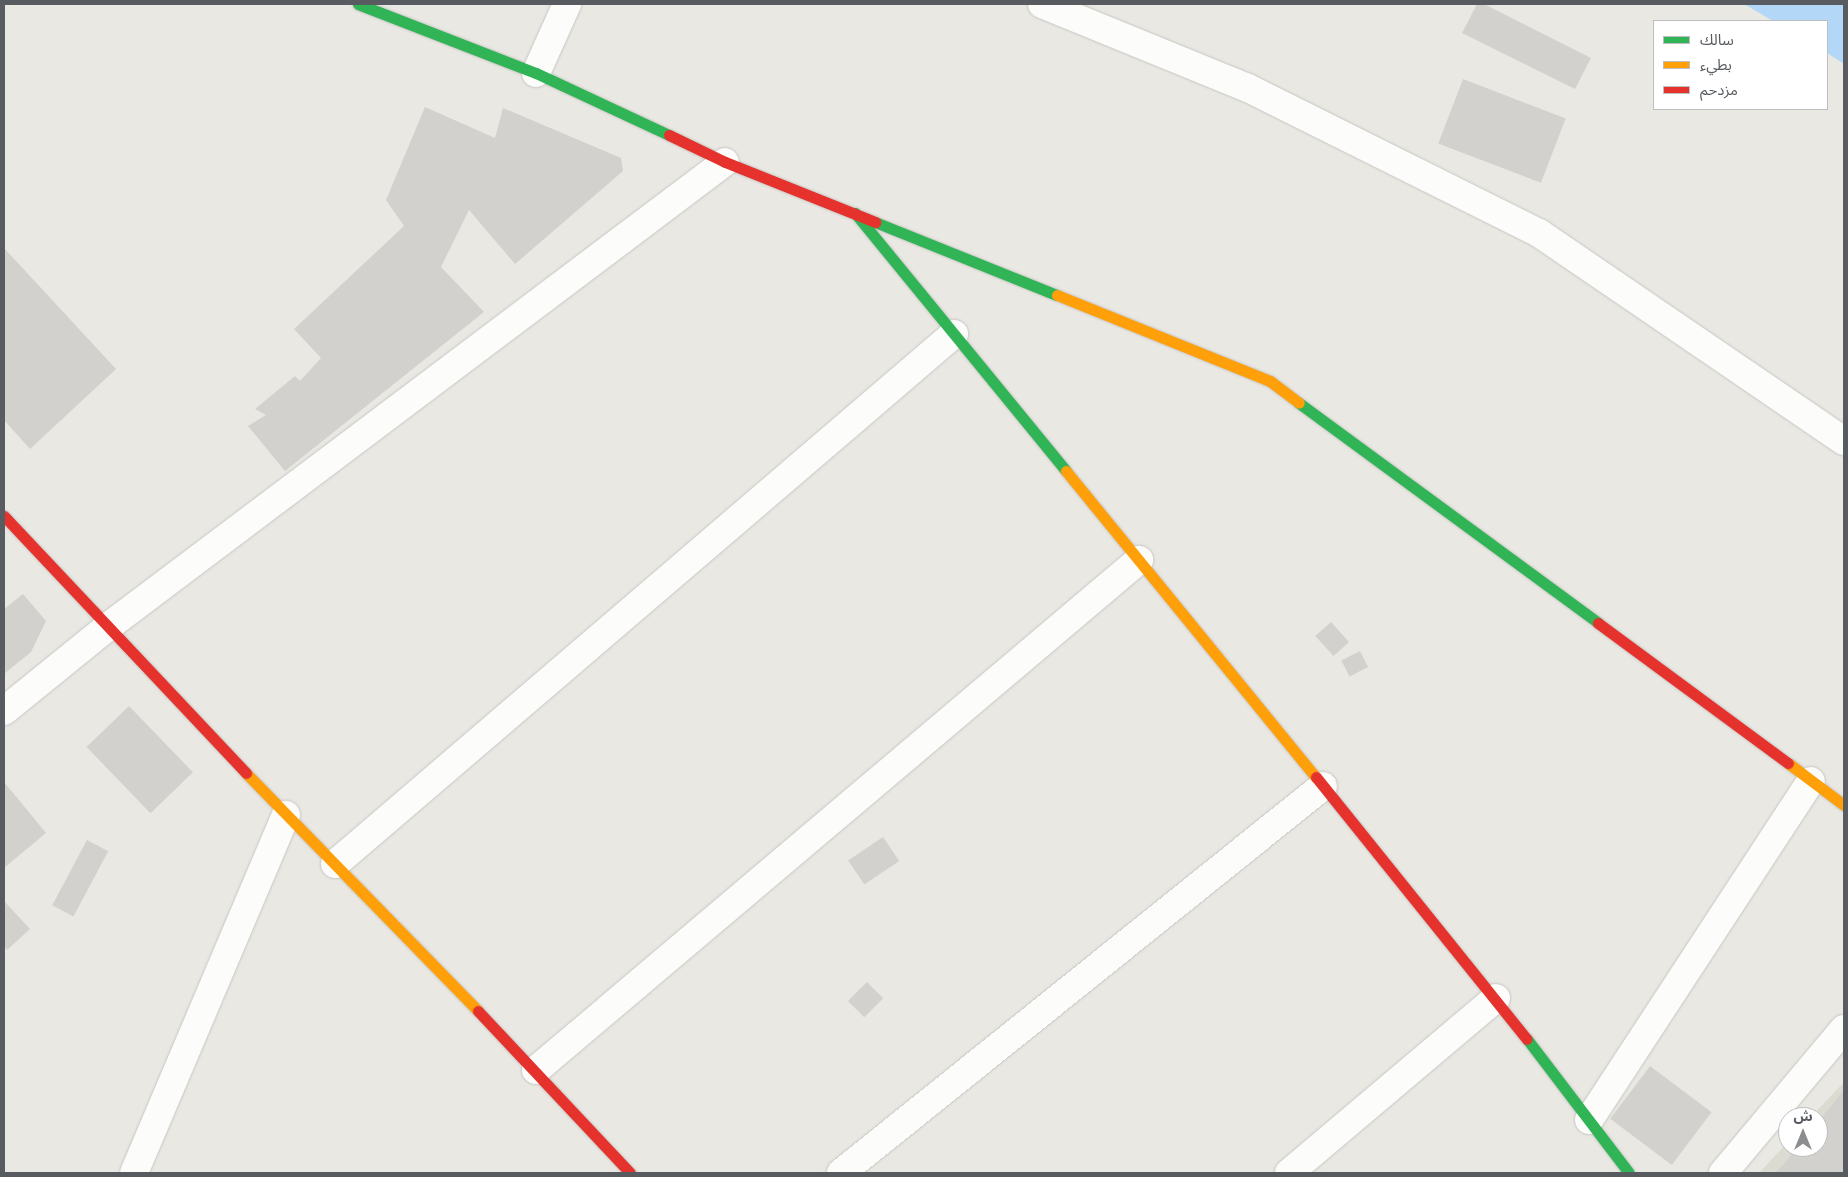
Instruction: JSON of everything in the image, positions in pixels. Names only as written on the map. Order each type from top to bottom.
[{"type":"street","points":[[358,4],[536,73],[725,162],[854,212],[1270,382],[1844,805]]},
{"type":"street","points":[[536,73],[568,4]]},
{"type":"street","points":[[1042,4],[1248,88],[1539,233],[1844,441]]},
{"type":"street","points":[[4,711],[109,626],[725,162]]},
{"type":"street","points":[[854,212],[1496,998],[1629,1173]]},
{"type":"street","points":[[335,864],[954,334]]},
{"type":"street","points":[[4,516],[286,816],[536,1070],[630,1173]]},
{"type":"street","points":[[536,1070],[1139,560]]},
{"type":"street","points":[[1589,1120],[1811,781]]},
{"type":"street","points":[[841,1173],[1322,786]]},
{"type":"street","points":[[134,1173],[286,816]]},
{"type":"street","points":[[1289,1173],[1496,998]]},
{"type":"street","points":[[1723,1173],[1844,1029]]},
{"type":"shaded area","points":[[1844,1082],[1844,1173],[1759,1173],[1778,1153],[1778,1157],[1828,1157],[1828,1107],[1820,1107]]},
{"type":"water","points":[[1744,4],[1844,4],[1844,64],[1828,54],[1828,20],[1771,20]]},
{"type":"building","points":[[1477,4],[1484,4],[1591,58],[1575,89],[1462,33]]},
{"type":"building","points":[[1463,79],[1566,118],[1541,183],[1438,143]]},
{"type":"building","points":[[425,107],[495,138],[503,108],[621,158],[623,171],[515,264],[469,210],[441,267],[484,312],[285,471],[248,426],[266,415],[255,409],[295,376],[300,381],[321,358],[294,329],[404,226],[386,200]]},
{"type":"building","points":[[4,248],[116,369],[30,449],[4,420]]},
{"type":"building","points":[[23,594],[46,621],[31,652],[4,674],[4,609]]},
{"type":"building","points":[[1331,622],[1349,642],[1333,656],[1315,636]]},
{"type":"building","points":[[1360,651],[1368,667],[1349,677],[1341,661]]},
{"type":"building","points":[[129,706],[193,772],[150,813],[87,747]]},
{"type":"building","points":[[4,782],[46,833],[4,868]]},
{"type":"building","points":[[883,837],[899,861],[864,885],[848,860]]},
{"type":"building","points":[[87,840],[108,851],[73,917],[52,905]]},
{"type":"building","points":[[4,901],[30,929],[7,950],[4,946]]},
{"type":"building","points":[[867,982],[883,998],[864,1017],[848,1001]]},
{"type":"building","points":[[1650,1066],[1711,1112],[1672,1165],[1610,1119]]},
{"type":"building","points":[[1844,1090],[1844,1173],[1776,1173],[1790,1157],[1828,1157],[1828,1110]]},
{"type":"traffic: fast","points":[[358,4],[536,73],[669,135]]},
{"type":"traffic: fast","points":[[855,213],[1066,471]]},
{"type":"traffic: fast","points":[[875,222],[1057,295]]},
{"type":"traffic: fast","points":[[1299,403],[1598,623]]},
{"type":"traffic: fast","points":[[1527,1039],[1629,1173]]},
{"type":"traffic: slow","points":[[1057,295],[1270,381],[1299,403]]},
{"type":"traffic: slow","points":[[1066,471],[1316,777]]},
{"type":"traffic: slow","points":[[1788,763],[1844,805]]},
{"type":"traffic: slow","points":[[246,773],[478,1011]]},
{"type":"traffic: jam","points":[[669,135],[725,162],[875,222]]},
{"type":"traffic: jam","points":[[4,516],[246,773]]},
{"type":"traffic: jam","points":[[1598,623],[1788,763]]},
{"type":"traffic: jam","points":[[1316,777],[1527,1039]]},
{"type":"traffic: jam","points":[[478,1011],[630,1173]]}]
